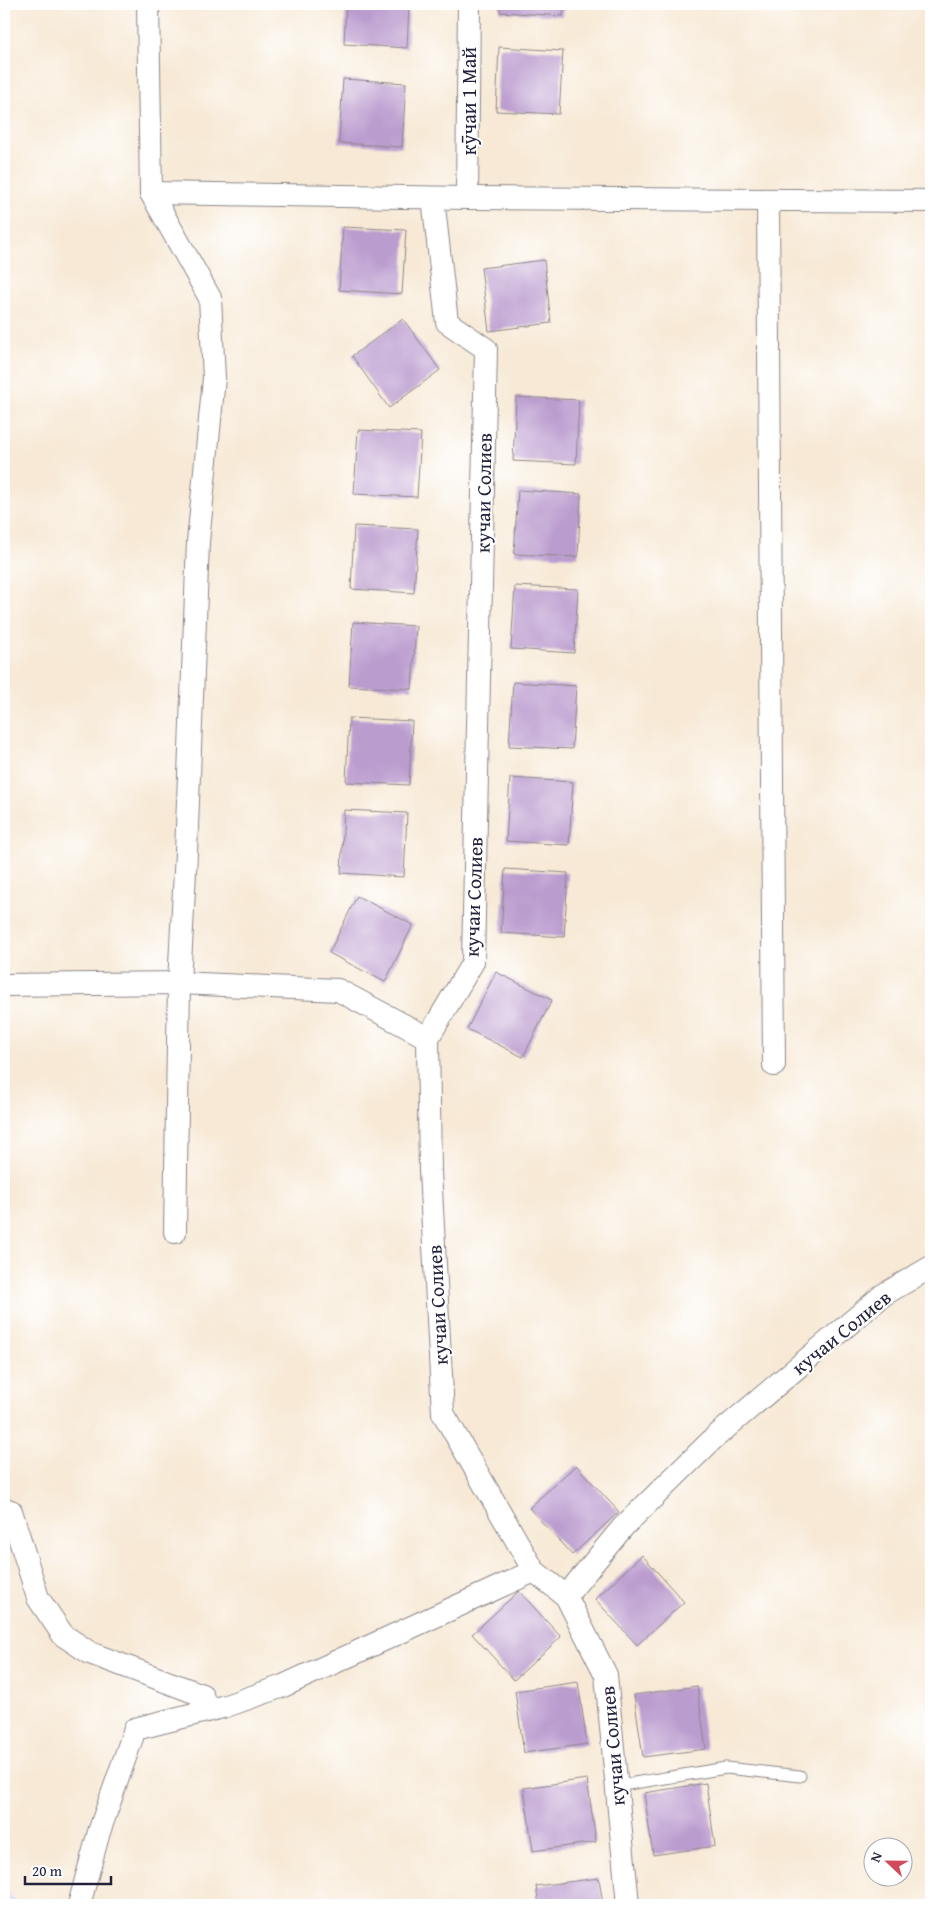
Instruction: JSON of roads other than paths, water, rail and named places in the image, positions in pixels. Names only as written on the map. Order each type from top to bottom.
[{"type":"street","points":[[148,4],[151,193],[210,298],[214,378],[198,542],[179,983],[175,1232]]},
{"type":"street","name":"кӯчаи 1 Май","points":[[468,198],[469,4]]},
{"type":"street","points":[[151,193],[433,198],[931,200]]},
{"type":"street","name":"кучаи Солиев","points":[[433,198],[447,322],[486,349],[472,962],[428,1038],[430,1171],[443,1414],[534,1572],[566,1596],[606,1675],[628,1905]]},
{"type":"street","points":[[768,200],[774,1065]]},
{"type":"street","points":[[4,984],[179,983],[338,990],[428,1038]]},
{"type":"street","name":"кучаи Солиев","points":[[566,1596],[623,1527],[714,1438],[883,1295],[931,1267]]},
{"type":"street","points":[[4,1509],[11,1511],[38,1598],[63,1635],[90,1653],[202,1695],[207,1710]]},
{"type":"street","points":[[79,1905],[99,1832],[135,1729],[226,1706],[282,1686],[534,1572]]},
{"type":"lane","points":[[616,1786],[726,1768],[800,1776]]}]
